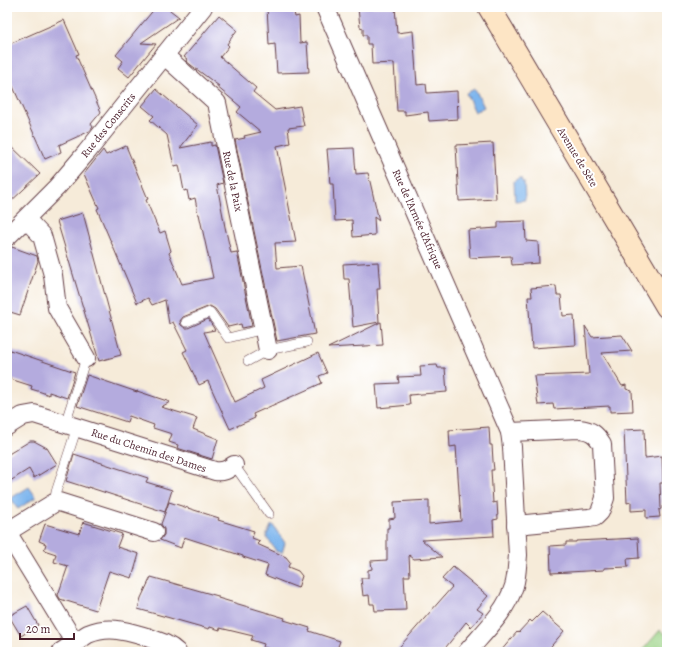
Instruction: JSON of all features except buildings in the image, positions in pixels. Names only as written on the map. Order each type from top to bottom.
[{"type":"main road","name":"Avenue de Sète","points":[[489,7],[667,307]]},
{"type":"street","name":"Rue des Conscrits","points":[[7,237],[57,187],[86,153],[203,7]]},
{"type":"street","name":"Rue de l'Armée d'Afrique","points":[[325,7],[510,432],[518,555],[517,571],[514,586],[499,615],[468,652]]},
{"type":"street","name":"Rue de la Paix","points":[[164,55],[217,103],[268,350]]},
{"type":"street","points":[[26,219],[42,236],[53,275],[57,308],[86,358]]},
{"type":"street","name":"Rue du Chemin des Dames","points":[[7,426],[23,416],[34,414],[215,471],[221,472],[234,465]]},
{"type":"street","points":[[510,432],[586,429],[598,437],[602,444],[605,498],[600,512],[595,517],[516,525]]},
{"type":"street","points":[[154,532],[59,502],[54,503],[7,532],[68,647],[88,634],[99,630],[111,629],[123,630],[163,642],[174,648],[177,652]]},
{"type":"lane","points":[[186,322],[210,312],[228,338],[264,329]]},
{"type":"lane","points":[[248,361],[268,350],[307,342]]},
{"type":"lane","points":[[54,503],[86,358]]},
{"type":"lane","name":"Rue du Chemin des Dames","points":[[234,465],[269,514]]},
{"type":"green space","points":[[660,630],[667,636],[667,652],[641,652]]},
{"type":"water","points":[[475,89],[484,107],[475,112],[466,93]]},
{"type":"water","points":[[521,178],[522,182],[524,182],[525,200],[515,201],[514,181]]},
{"type":"water","points":[[29,487],[36,497],[18,509],[11,498]]},
{"type":"water","points":[[272,524],[285,543],[282,553],[276,551],[266,536]]}]
